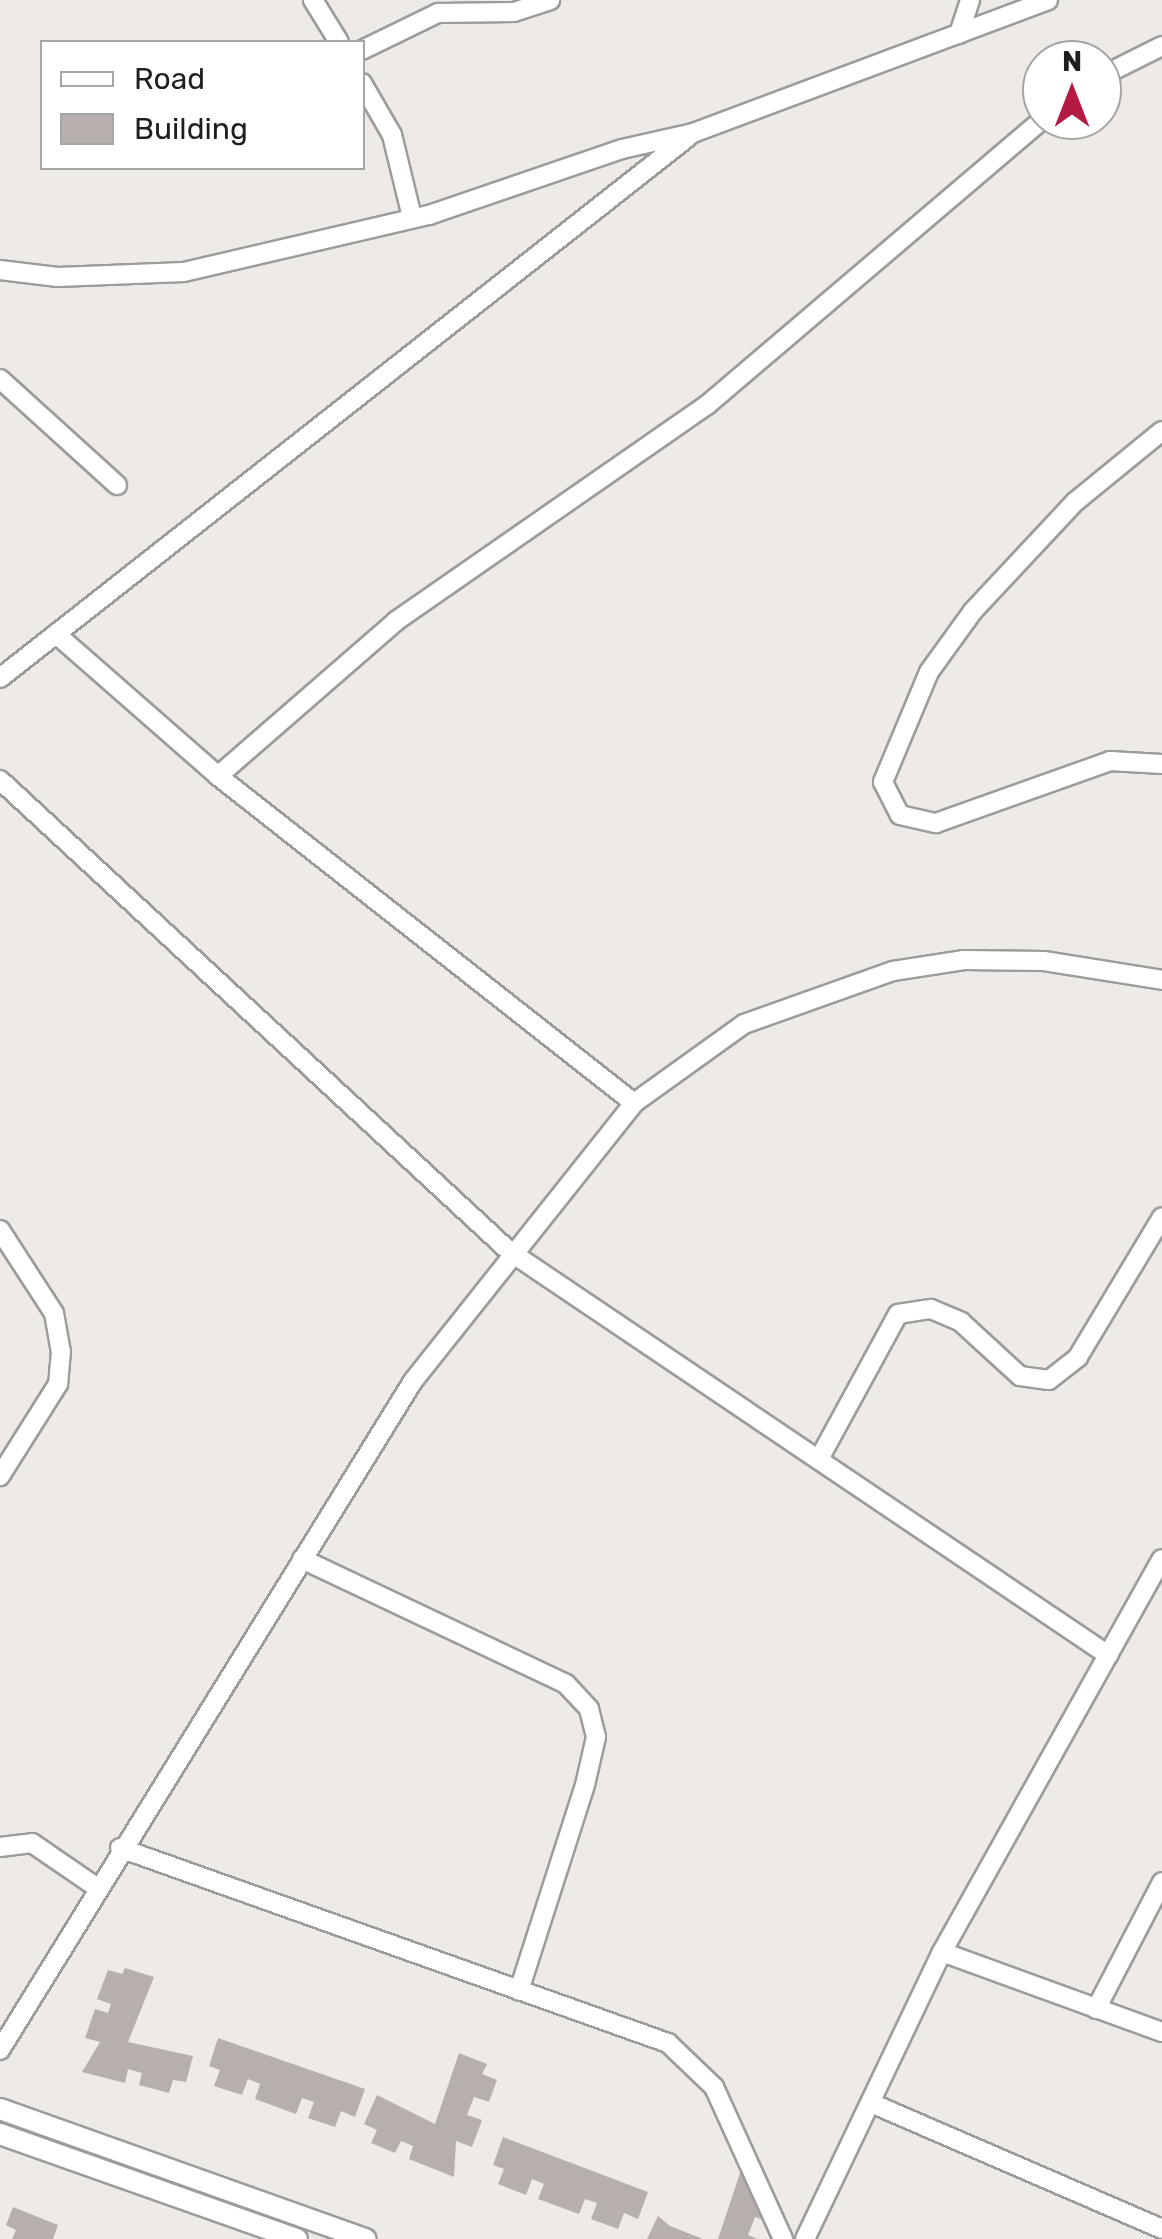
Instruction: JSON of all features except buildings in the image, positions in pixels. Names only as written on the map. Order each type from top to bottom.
[{"type":"street","points":[[314,0],[338,40]]},
{"type":"street","points":[[365,49],[438,13],[550,0]]},
{"type":"street","points":[[958,34],[970,0]]},
{"type":"street","points":[[0,270],[58,277],[184,272],[412,218],[694,133],[1048,0]]},
{"type":"street","points":[[1122,66],[1162,46]]},
{"type":"street","points":[[365,87],[392,135],[412,218]]},
{"type":"street","points":[[0,678],[111,587],[694,133]]},
{"type":"street","points":[[218,776],[396,621],[707,405],[1022,137]]},
{"type":"street","points":[[0,380],[117,485]]},
{"type":"street","points":[[1162,431],[1075,502],[973,610],[929,672],[883,782],[900,815],[936,823],[1110,760],[1162,764]]},
{"type":"street","points":[[56,634],[218,776],[634,1103]]},
{"type":"street","points":[[0,780],[509,1251],[1108,1654]]},
{"type":"street","points":[[0,2050],[120,1848],[414,1381],[509,1251],[634,1103],[744,1024],[892,971],[964,960],[1044,961],[1162,980]]},
{"type":"street","points":[[819,1459],[898,1314],[931,1309],[961,1322],[1020,1376],[1049,1380],[1078,1357],[1162,1217]]},
{"type":"street","points":[[0,1230],[54,1313],[62,1351],[58,1384],[0,1476]]},
{"type":"street","points":[[805,2239],[942,1952],[1162,1558]]},
{"type":"street","points":[[302,1560],[566,1684],[589,1710],[596,1737],[585,1784],[518,1991]]},
{"type":"street","points":[[0,1847],[32,1843],[96,1887]]},
{"type":"street","points":[[120,1848],[668,2043],[696,2061],[783,2239]]},
{"type":"street","points":[[1096,2009],[1162,1882]]},
{"type":"street","points":[[942,1952],[1162,2032]]},
{"type":"street","points":[[871,2103],[1162,2230]]},
{"type":"street","points":[[0,2110],[366,2239]]},
{"type":"street","points":[[0,2134],[296,2239]]}]
